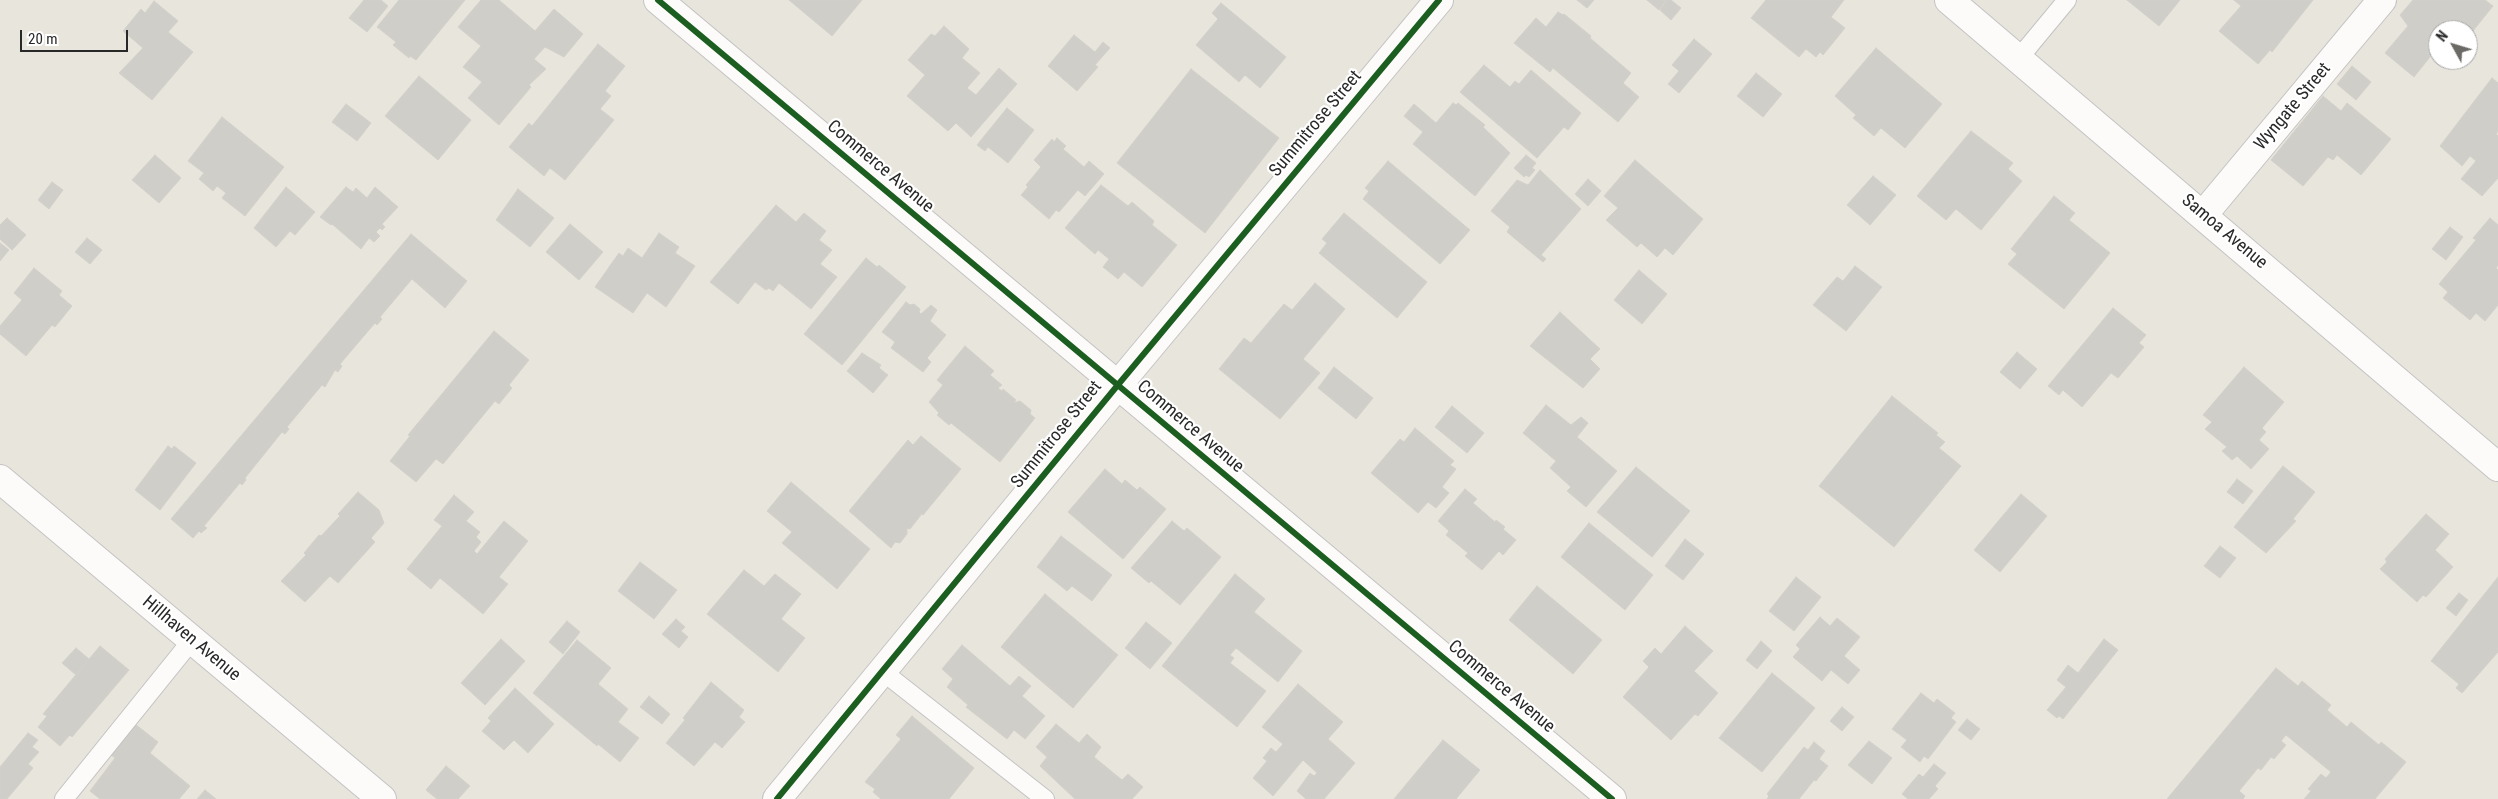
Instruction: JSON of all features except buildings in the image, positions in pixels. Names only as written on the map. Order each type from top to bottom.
[{"type":"street","name":"Commerce Avenue","points":[[658,0],[1612,799]]},
{"type":"street","name":"Summitrose Street","points":[[777,799],[1117,386],[1439,0]]},
{"type":"street","name":"Samoa Avenue","points":[[1949,0],[2498,467]]},
{"type":"street","name":"Wyngate Street","points":[[2203,215],[2382,0]]},
{"type":"street","name":"Hillhaven Avenue","points":[[0,479],[382,799]]},
{"type":"lane","points":[[2019,58],[2067,0]]},
{"type":"lane","points":[[64,799],[192,640]]},
{"type":"lane","points":[[882,671],[1045,799]]},
{"type":"cycle path","points":[[658,0],[1612,799]]},
{"type":"cycle path","points":[[777,799],[1117,386],[1439,0]]}]
